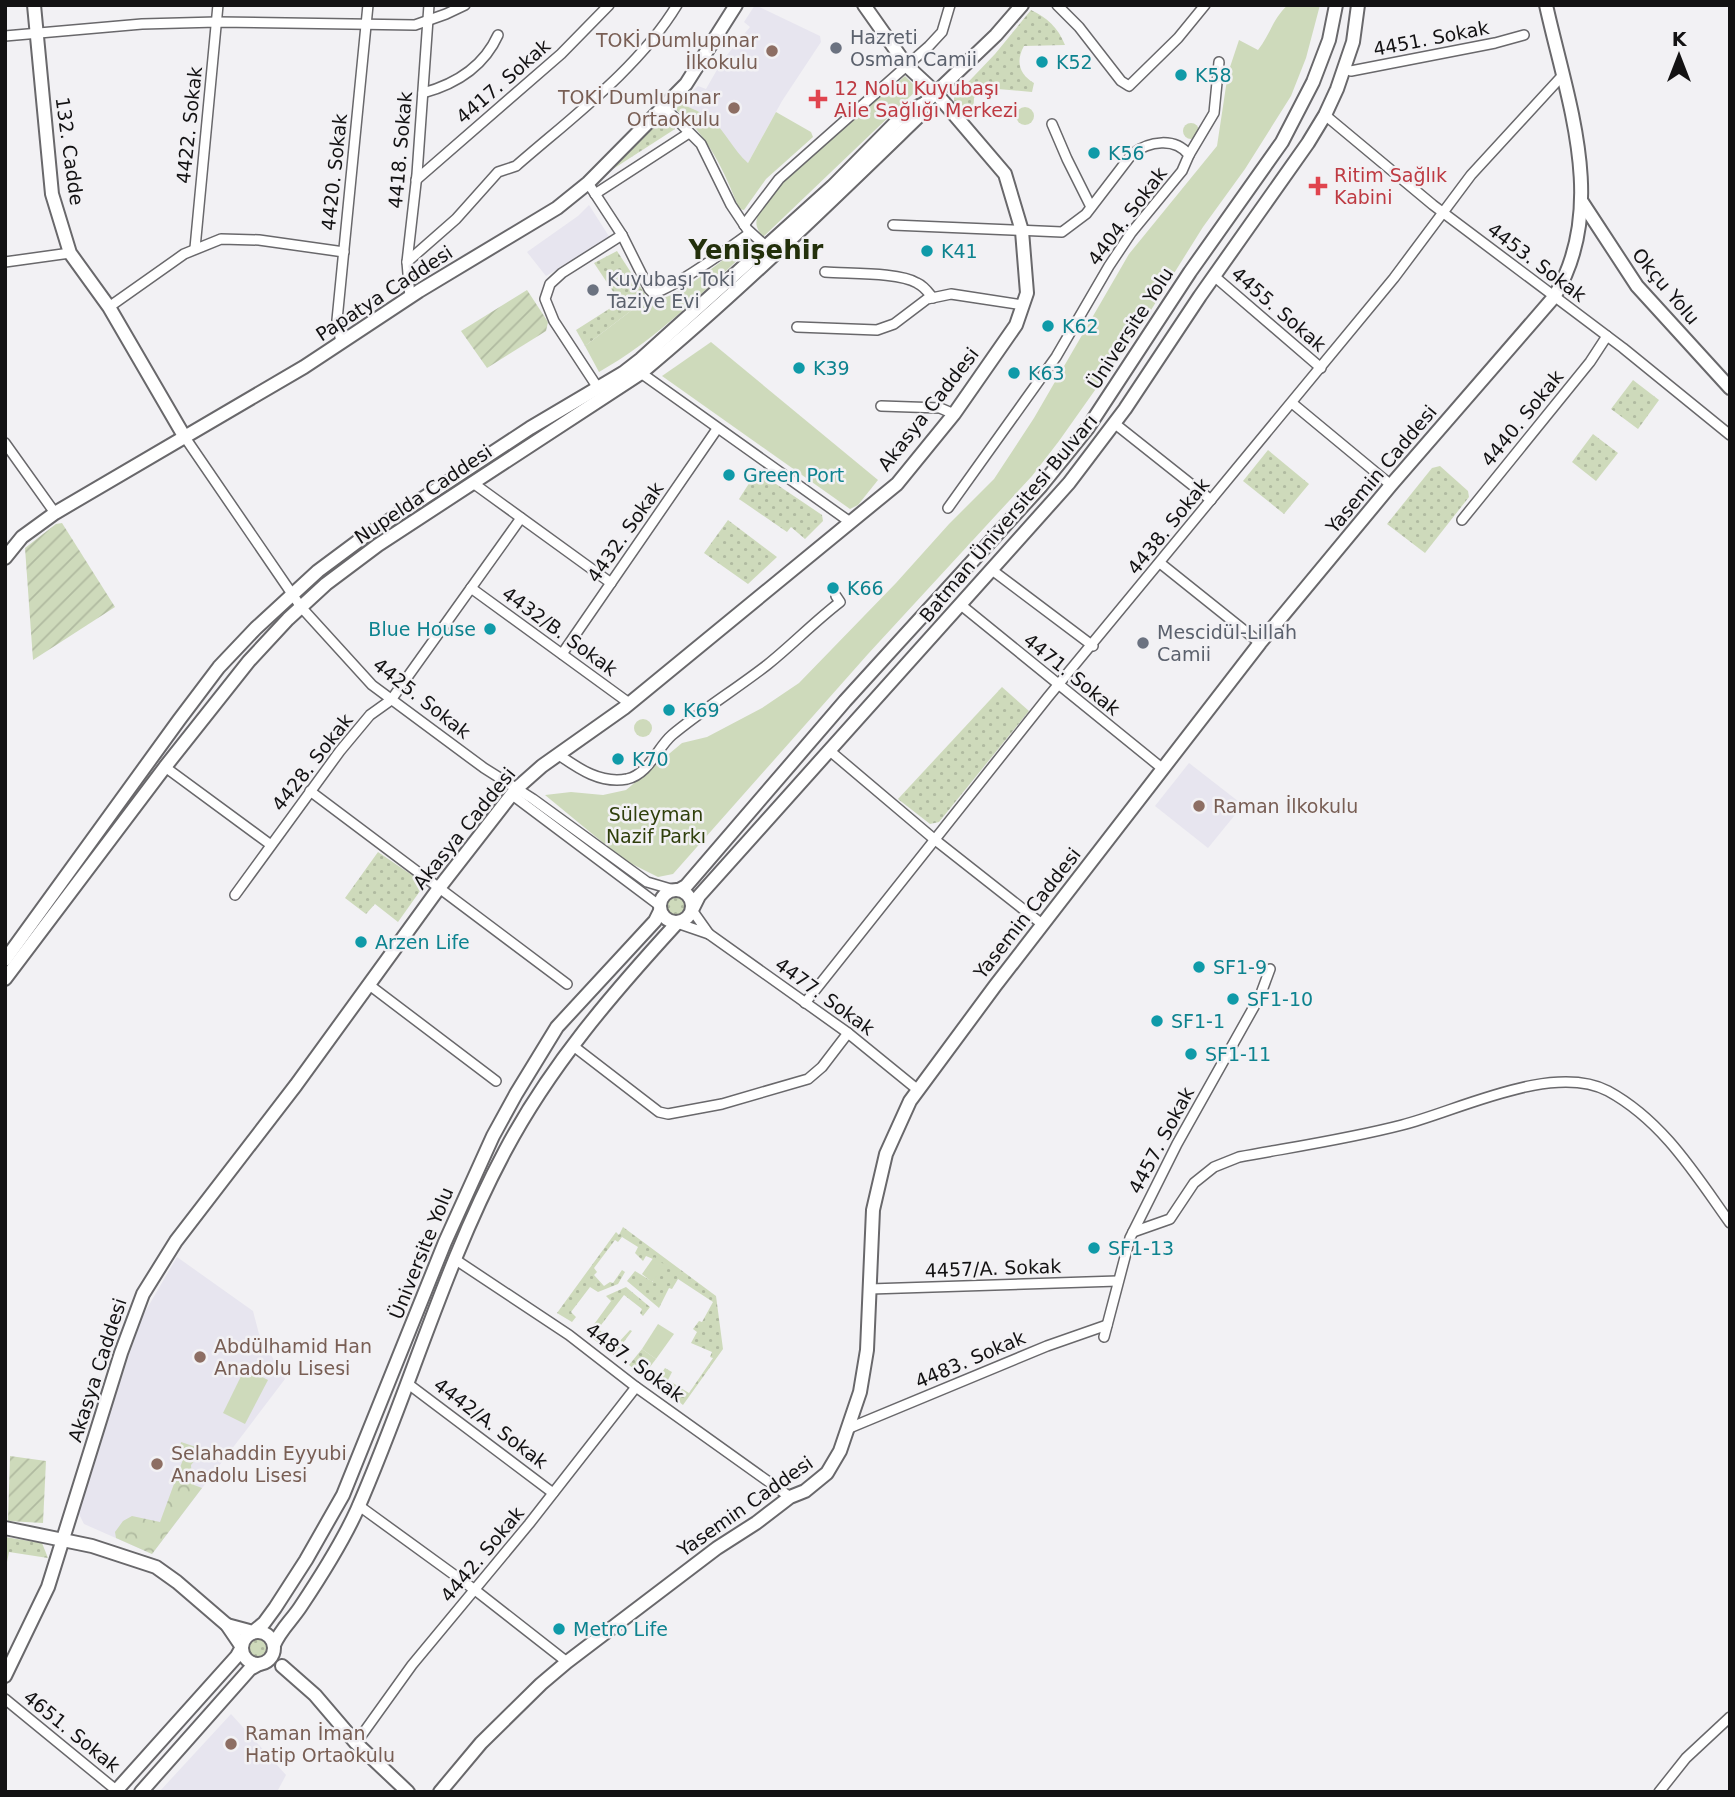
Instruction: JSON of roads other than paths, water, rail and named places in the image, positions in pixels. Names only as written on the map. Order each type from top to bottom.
[{"type":"street","name":"132. Cadde","points":[[34,5],[52,194],[70,253],[109,307],[184,436]]},
{"type":"street","name":"4422. Sokak","points":[[195,248],[218,5]]},
{"type":"street","name":"4420. Sokak","points":[[341,343],[337,320],[368,5]]},
{"type":"street","name":"4418. Sokak","points":[[410,297],[407,262],[429,5]]},
{"type":"street","points":[[5,36],[142,24],[415,24],[465,5]]},
{"type":"street","name":"4417. Sokak","points":[[416,180],[561,54],[610,5]]},
{"type":"street","points":[[407,262],[456,219],[498,172],[516,166],[604,89],[646,46],[677,5]]},
{"type":"street","name":"Papatya Caddesi","points":[[5,558],[22,537],[55,513],[304,367],[410,297],[591,188],[663,106],[686,84],[736,5]]},
{"type":"street","name":"Akasya Caddesi","points":[[5,1676],[48,1587],[142,1294],[176,1241],[296,1085],[439,888],[514,791],[541,766],[629,703],[897,484],[954,414],[1016,325],[1027,293],[1022,231],[1005,174],[935,92],[907,66],[864,5]]},
{"type":"street","points":[[690,133],[591,188],[622,235],[653,293],[720,255],[747,229],[779,179],[942,32],[950,5]]},
{"type":"street","name":"Nupelda Caddesi","points":[[5,960],[219,667],[256,628],[318,571],[372,532],[530,428],[623,373],[670,335],[770,250],[918,117],[935,92],[996,35],[1022,5]]},
{"type":"street","points":[[1057,5],[1129,86],[1178,38],[1205,5]]},
{"type":"street","name":"Üniversite Yolu","points":[[676,890],[686,886],[845,701],[1041,486],[1087,429],[1191,271],[1282,142],[1313,82],[1329,40],[1336,5]]},
{"type":"street","name":"Batman Üniversitesi Bulvarı","points":[[692,910],[699,897],[1069,483],[1114,423],[1325,115],[1338,89],[1353,42],[1358,5]]},
{"type":"street","name":"Yasemin Caddesi","points":[[440,1792],[481,1743],[567,1662],[717,1548],[827,1474],[840,1451],[860,1392],[867,1350],[873,1210],[886,1154],[910,1101],[1260,643],[1391,485],[1553,297],[1567,275],[1576,244],[1582,202],[1580,165],[1571,109],[1546,5]]},
{"type":"street","points":[[423,93],[435,90],[471,71],[490,53],[498,35]]},
{"type":"street","name":"4451. Sokak","points":[[1344,68],[1351,71],[1524,36]]},
{"type":"street","points":[[1189,155],[1214,113],[1219,62]]},
{"type":"street","name":"4438. Sokak","points":[[805,1003],[934,839],[1394,278],[1471,175],[1562,76]]},
{"type":"street","points":[[663,106],[701,144],[747,229],[770,250]]},
{"type":"street","name":"4453. Sokak","points":[[1325,115],[1444,213],[1607,336],[1730,435]]},
{"type":"street","points":[[1052,124],[1091,207]]},
{"type":"street","name":"4404. Sokak","points":[[893,225],[1062,232],[1069,229],[1091,207],[1132,154],[1142,147],[1155,143],[1175,144],[1189,155],[1182,171],[1131,233],[1109,266],[1056,357],[948,508]]},
{"type":"street","name":"Okçu Yolu","points":[[1582,202],[1637,286],[1730,388]]},
{"type":"street","points":[[598,388],[554,321],[545,299],[550,284],[562,272],[622,235]]},
{"type":"street","points":[[109,307],[154,273],[195,248],[221,239],[259,240],[344,251]]},
{"type":"street","name":"Nupelda Caddesi","points":[[5,979],[165,767],[249,661],[301,607],[326,584],[378,545],[641,373],[677,343],[770,250]]},
{"type":"street","points":[[5,261],[70,253]]},
{"type":"street","points":[[825,272],[916,281],[933,298]]},
{"type":"street","name":"4455. Sokak","points":[[1214,276],[1321,368]]},
{"type":"street","points":[[797,327],[877,330],[894,324],[927,299],[951,294],[1023,305]]},
{"type":"street","name":"4440. Sokak","points":[[1462,520],[1590,362],[1607,336]]},
{"type":"street","points":[[641,373],[850,522]]},
{"type":"street","points":[[1292,403],[1391,485]]},
{"type":"street","points":[[881,406],[940,408],[954,414]]},
{"type":"street","points":[[1114,423],[1211,500]]},
{"type":"street","name":"4432. Sokak","points":[[562,654],[717,429]]},
{"type":"street","name":"4425. Sokak","points":[[184,436],[301,607],[372,685],[514,791],[647,882],[676,890]]},
{"type":"street","points":[[5,443],[55,513]]},
{"type":"street","points":[[473,483],[611,583]]},
{"type":"street","name":"4428. Sokak","points":[[235,895],[340,751],[370,715],[391,700],[521,518]]},
{"type":"street","points":[[1160,563],[1260,643]]},
{"type":"street","name":"4471. Sokak","points":[[992,570],[1093,646]]},
{"type":"street","name":"4432/B. Sokak","points":[[471,588],[629,703]]},
{"type":"street","points":[[559,755],[581,771],[600,777],[624,779],[637,775],[645,769],[662,744],[766,665],[840,602],[836,596]]},
{"type":"street","name":"4471. Sokak","points":[[961,605],[1163,769]]},
{"type":"street","points":[[830,751],[1042,925]]},
{"type":"street","points":[[165,767],[271,845]]},
{"type":"street","points":[[310,791],[567,984]]},
{"type":"street","points":[[514,791],[660,908],[667,920],[709,934]]},
{"type":"street","points":[[141,1792],[250,1669],[272,1656],[278,1634],[297,1613],[320,1577],[358,1505],[456,1259],[504,1153],[534,1101],[572,1045],[677,923],[687,919],[692,910],[692,900],[676,890],[664,895],[660,908]]},
{"type":"street","name":"Üniversite Yolu","points":[[253,1632],[275,1608],[343,1495],[445,1242],[493,1136],[516,1094],[557,1027],[655,921],[660,908]]},
{"type":"street","points":[[692,910],[709,934]]},
{"type":"street","name":"4477. Sokak","points":[[709,934],[848,1033],[918,1090]]},
{"type":"street","name":"4457. Sokak","points":[[1104,1337],[1133,1232],[1177,1144],[1260,996],[1270,969]]},
{"type":"street","points":[[368,984],[496,1081]]},
{"type":"street","points":[[572,1045],[660,1112],[668,1114],[722,1104],[808,1079],[822,1067],[848,1033]]},
{"type":"street","points":[[1133,1232],[1170,1219],[1194,1184],[1214,1167],[1239,1157],[1404,1125],[1527,1086],[1557,1083],[1582,1083],[1606,1090],[1650,1120],[1682,1156],[1730,1223]]},
{"type":"street","name":"4487. Sokak","points":[[456,1259],[569,1335],[636,1387],[790,1497]]},
{"type":"street","name":"4457/A. Sokak","points":[[870,1289],[1118,1281]]},
{"type":"street","name":"4483. Sokak","points":[[847,1429],[1047,1346],[1107,1325]]},
{"type":"street","name":"4442/A. Sokak","points":[[407,1383],[553,1493]]},
{"type":"street","name":"4442. Sokak","points":[[356,1743],[412,1665],[636,1387]]},
{"type":"street","points":[[358,1505],[475,1590],[567,1662]]},
{"type":"street","points":[[5,1528],[92,1546],[156,1567],[227,1625],[242,1647],[245,1658],[254,1664],[282,1666]]},
{"type":"street","points":[[227,1625],[264,1633],[282,1666],[315,1695],[356,1743],[408,1792]]},
{"type":"street","points":[[116,1791],[205,1694],[237,1656],[245,1638],[253,1632]]},
{"type":"street","name":"4651. Sokak","points":[[5,1699],[116,1791]]},
{"type":"street","points":[[1659,1792],[1686,1758],[1730,1717]]},
{"type":"place","name":"Hazreti Osman Camii","points":[[836,48]]},
{"type":"place","name":"TOKİ Dumlupınar İlkokulu","points":[[772,51]]},
{"type":"place","name":"K52","points":[[1042,62]]},
{"type":"place","name":"K58","points":[[1181,75]]},
{"type":"place","name":"12 Nolu Kuyubaşı Aile Sağlığı Merkezi","points":[[818,99]]},
{"type":"place","name":"TOKİ Dumlupınar Ortaokulu","points":[[734,108]]},
{"type":"place","name":"K56","points":[[1094,153]]},
{"type":"place","name":"Ritim Sağlık Kabini","points":[[1318,186]]},
{"type":"place","name":"K41","points":[[927,251]]},
{"type":"place","name":"Kuyubaşı Toki Taziye Evi","points":[[593,290]]},
{"type":"place","name":"K62","points":[[1048,326]]},
{"type":"place","name":"K39","points":[[799,368]]},
{"type":"place","name":"K63","points":[[1014,373]]},
{"type":"place","name":"Green Port","points":[[729,475]]},
{"type":"place","name":"K66","points":[[833,588]]},
{"type":"place","name":"Blue House","points":[[490,629]]},
{"type":"place","name":"Mescidül-Lillah Camii","points":[[1143,643]]},
{"type":"place","name":"K69","points":[[669,710]]},
{"type":"place","name":"K70","points":[[618,759]]},
{"type":"place","name":"Raman İlkokulu","points":[[1199,806]]},
{"type":"place","name":"Arzen Life","points":[[361,942]]},
{"type":"place","name":"SF1-9","points":[[1199,967]]},
{"type":"place","name":"SF1-10","points":[[1233,999]]},
{"type":"place","name":"SF1-1","points":[[1157,1021]]},
{"type":"place","name":"SF1-11","points":[[1191,1054]]},
{"type":"place","name":"SF1-13","points":[[1094,1248]]},
{"type":"place","name":"Abdülhamid Han Anadolu Lisesi","points":[[200,1357]]},
{"type":"place","name":"Selahaddin Eyyubi Anadolu Lisesi","points":[[157,1464]]},
{"type":"place","name":"Metro Life","points":[[559,1629]]},
{"type":"place","name":"Raman İman Hatip Ortaokulu","points":[[231,1744]]},
{"type":"district","name":"Yenişehir","points":[[756,250]]},
{"type":"park label","name":"Süleyman Nazif Parkı","points":[[656,825]]}]
